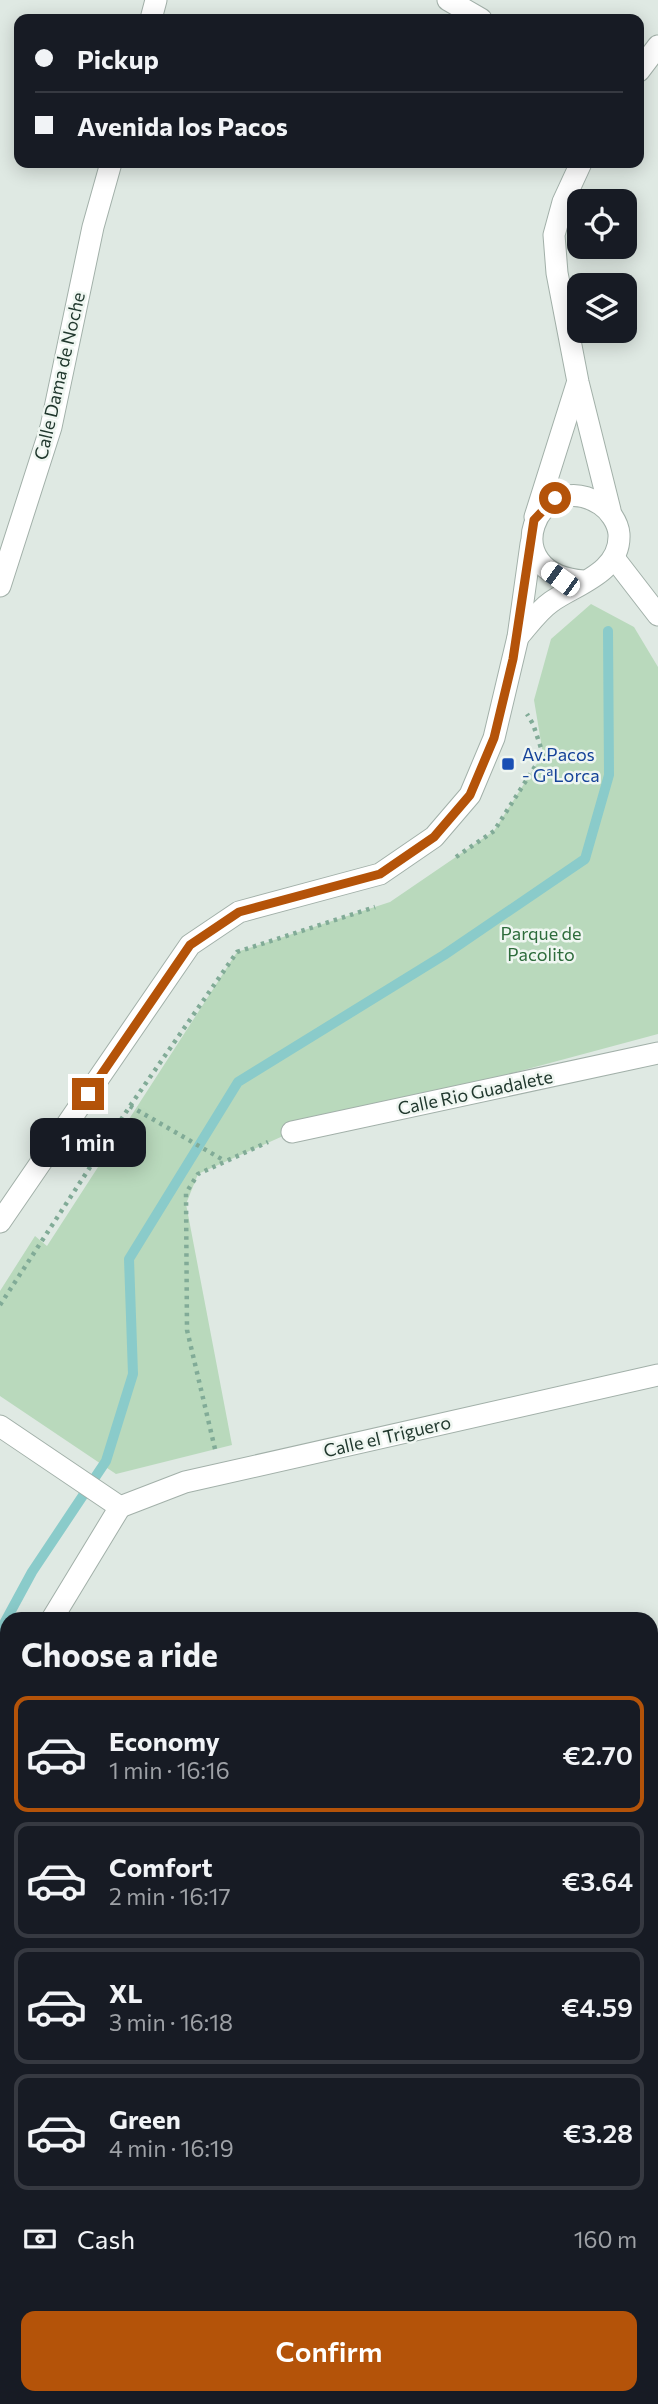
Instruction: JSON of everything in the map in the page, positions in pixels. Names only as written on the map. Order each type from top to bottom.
[{"type":"street","points":[[451,2],[472,14]]},
{"type":"street","name":"Calle Dama de Noche","points":[[0,586],[51,427],[93,227],[110,168]]},
{"type":"street","points":[[517,637],[548,604],[601,573],[614,558],[619,533],[610,510],[578,382],[557,273],[554,235],[563,202],[579,168]]},
{"type":"street","points":[[0,1222],[190,945],[239,912],[380,874],[434,837],[470,795],[494,738],[517,637],[534,520],[578,382]]},
{"type":"street","points":[[534,520],[555,498],[584,495],[610,510]]},
{"type":"street","points":[[531,544],[541,566],[560,579],[584,581]]},
{"type":"street","points":[[614,558],[658,615]]},
{"type":"street","name":"Calle Rio Guadalete","points":[[292,1132],[658,1053]]},
{"type":"street","name":"Calle el Triguero","points":[[120,1507],[185,1482],[221,1473],[658,1375]]},
{"type":"street","points":[[0,1426],[120,1507],[56,1612]]},
{"type":"path","points":[[448,863],[494,831],[543,754],[534,724],[522,708]]},
{"type":"path","points":[[0,1305],[130,1106],[237,952],[378,906]]},
{"type":"path","points":[[130,1106],[226,1162]]},
{"type":"path","points":[[221,1473],[187,1330],[186,1193],[198,1174],[292,1132]]},
{"type":"green space","name":"Parque de Pacolito","points":[[591,604],[634,627],[658,667],[658,1034],[292,1132],[198,1174],[186,1204],[232,1445],[116,1474],[0,1396],[0,1291],[35,1236],[47,1246],[237,952],[390,902],[494,831],[543,754],[534,700],[551,639]]},
{"type":"waterway","points":[[10,1612],[32,1572],[106,1461],[133,1374],[129,1259],[238,1082],[444,955],[585,859],[609,775],[608,631]]},
{"type":"place","name":"Av.Pacos - GªLorca","points":[[508,764]]},
{"type":"route","points":[[88,1094],[190,945],[239,912],[380,874],[434,837],[470,795],[494,738],[513,659],[534,520],[555,498]]}]
